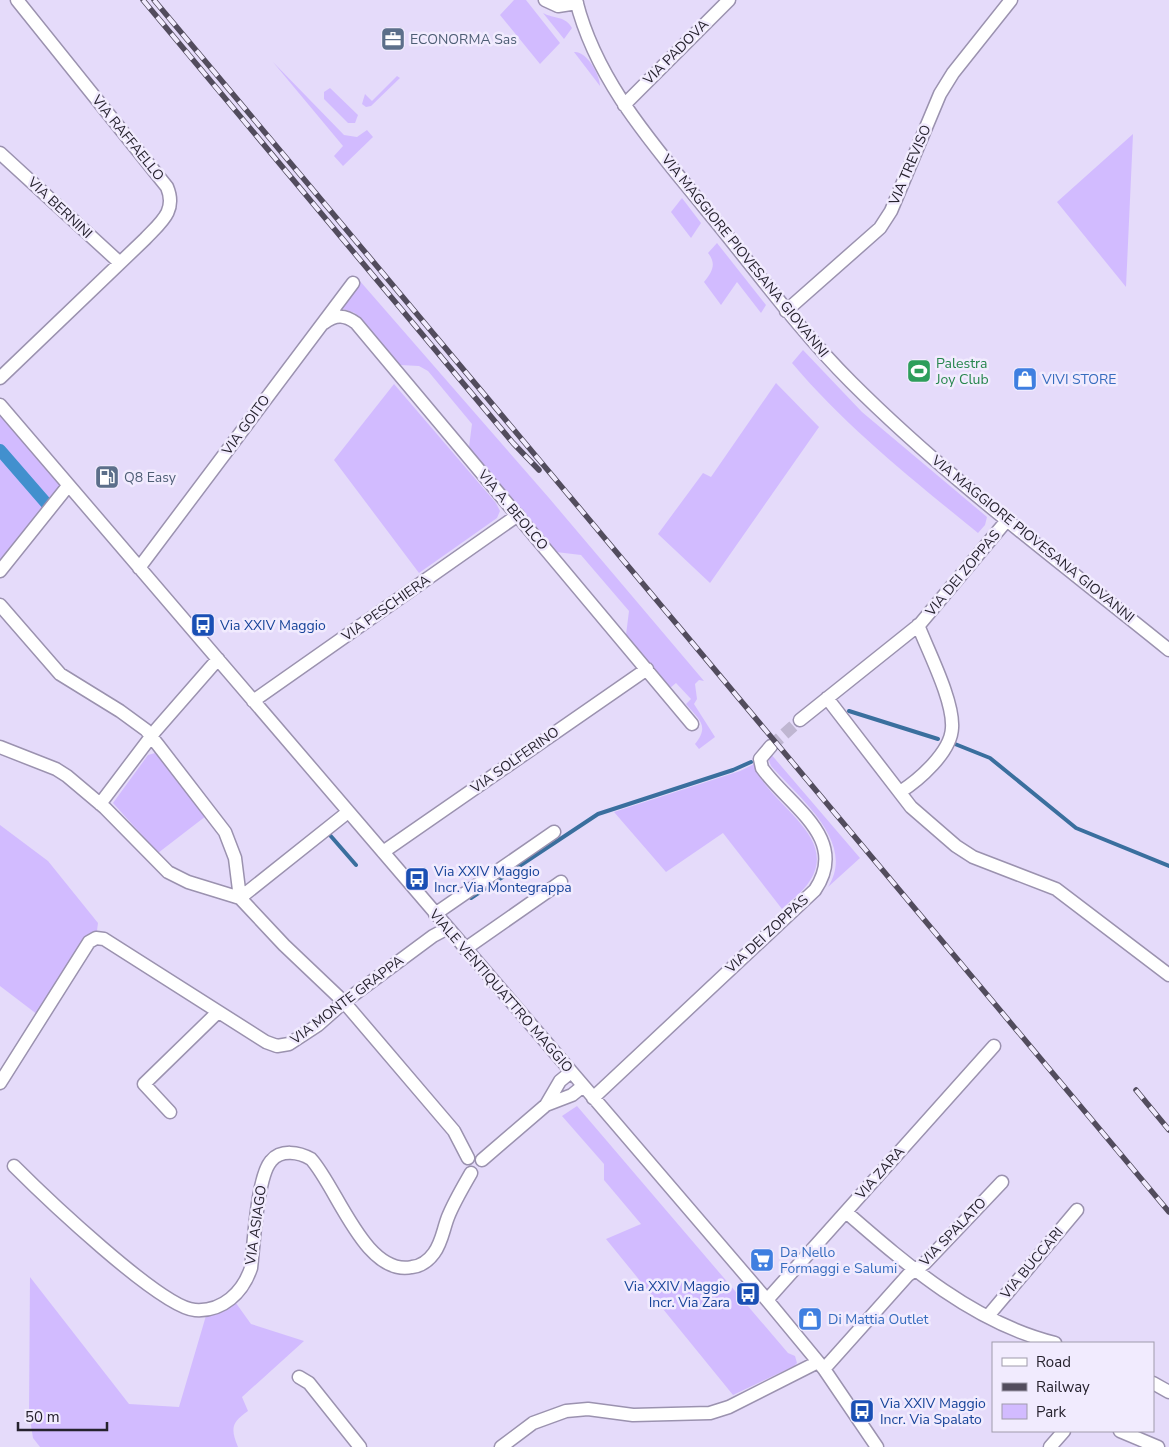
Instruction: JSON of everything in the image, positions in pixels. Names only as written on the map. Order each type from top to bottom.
[{"type":"street","name":"VIA RAFFAELLO","points":[[0,378],[167,216],[171,209],[171,196],[167,186],[17,0]]},
{"type":"street","points":[[546,0],[558,6],[576,1]]},
{"type":"street","name":"VIA PADOVA","points":[[624,105],[728,0]]},
{"type":"street","name":"VIA TREVISO","points":[[786,311],[880,228],[891,211],[940,94],[952,73],[1011,0]]},
{"type":"street","name":"VIA MAGGIORE PIOVESANA GIOVANNI","points":[[576,1],[596,55],[610,84],[624,105],[786,311],[831,362],[901,430],[1169,650]]},
{"type":"street","name":"VIA BERNINI","points":[[0,152],[120,262]]},
{"type":"street","name":"VIA GOITO","points":[[139,568],[353,283]]},
{"type":"street","name":"VIA A. BEOLCO","points":[[324,323],[339,316],[350,318],[356,323],[692,724]]},
{"type":"street","name":"VIALE VENTIQUATTRO MAGGIO","points":[[0,405],[767,1300],[821,1366],[877,1447]]},
{"type":"street","points":[[0,571],[68,486]]},
{"type":"street","name":"VIA PESCHIERA","points":[[253,700],[518,515]]},
{"type":"street","name":"VIA DEI ZOPPAS","points":[[800,720],[918,625],[1008,519]]},
{"type":"street","points":[[0,606],[60,674],[120,711],[151,737],[216,818],[225,832],[235,858],[240,898]]},
{"type":"street","name":"VIA DEI ZOPPAS","points":[[900,792],[921,777],[932,765],[946,743],[952,728],[948,701],[918,625]]},
{"type":"street","points":[[100,804],[151,737],[218,659]]},
{"type":"street","name":"VIA SOLFERINO","points":[[382,852],[647,669]]},
{"type":"street","points":[[827,698],[920,816],[956,846],[973,856],[1056,889],[1169,975]]},
{"type":"street","name":"VIA DEI ZOPPAS","points":[[593,1098],[815,890],[821,880],[825,870],[826,859],[821,836],[762,768],[760,759],[771,746]]},
{"type":"street","points":[[0,747],[56,769],[100,804],[168,872],[188,882],[240,898],[284,945],[344,1002],[454,1131],[468,1158],[465,1166],[471,1173],[480,1171],[483,1166],[482,1160],[477,1156],[468,1158]]},
{"type":"street","points":[[240,898],[348,812]]},
{"type":"street","points":[[436,914],[554,832]]},
{"type":"street","points":[[466,949],[561,882]]},
{"type":"street","name":"VIA MONTE GRAPPA","points":[[0,1083],[90,942],[96,938],[104,939],[266,1042],[277,1046],[289,1044],[301,1037],[344,1002],[433,936],[448,928]]},
{"type":"street","points":[[170,1112],[144,1084],[218,1012]]},
{"type":"street","name":"VIA ZARA","points":[[767,1300],[994,1046]]},
{"type":"street","points":[[482,1160],[546,1105],[560,1081],[571,1072]]},
{"type":"street","points":[[546,1105],[572,1095],[583,1086]]},
{"type":"street","name":"VIA ASIAGO","points":[[14,1166],[50,1202],[94,1241],[166,1297],[181,1306],[195,1310],[222,1305],[233,1298],[247,1279],[251,1268],[262,1179],[272,1160],[279,1155],[298,1153],[311,1159],[361,1237],[378,1258],[401,1269],[415,1267],[426,1262],[433,1254],[441,1241],[448,1218],[471,1173]]},
{"type":"street","name":"VIA SPALATO","points":[[821,1366],[908,1275],[925,1264],[1002,1182]]},
{"type":"street","name":"VIA BUCCARI","points":[[988,1316],[1077,1210]]},
{"type":"street","points":[[846,1212],[914,1271],[988,1316],[1027,1336],[1052,1342]]},
{"type":"street","points":[[501,1447],[533,1423],[566,1410],[588,1409],[633,1415],[710,1413],[729,1407],[821,1366]]},
{"type":"street","points":[[299,1378],[309,1383],[360,1447]]},
{"type":"street","points":[[1154,1384],[1169,1392]]},
{"type":"street","points":[[1050,1447],[1063,1432]]},
{"type":"street","points":[[1122,1432],[1158,1447]]},
{"type":"green space","points":[[514,0],[526,0],[560,43],[540,64],[500,15]]},
{"type":"green space","points":[[543,13],[566,21],[569,24],[572,28],[564,39]]},
{"type":"green space","points":[[574,52],[584,55],[592,64],[598,76],[600,86]]},
{"type":"green space","points":[[273,62],[344,135],[357,137],[367,130],[373,137],[343,166],[334,156],[343,146]]},
{"type":"green space","points":[[397,76],[400,78],[371,106],[366,107],[362,104],[365,94],[372,101]]},
{"type":"green space","points":[[330,88],[358,115],[355,123],[348,123],[324,99],[324,92]]},
{"type":"green space","points":[[1133,134],[1126,287],[1057,202]]},
{"type":"green space","points":[[682,198],[701,223],[691,238],[671,212]]},
{"type":"green space","points":[[717,243],[766,305],[761,313],[737,282],[721,305],[704,282],[713,264],[708,253]]},
{"type":"green space","points":[[359,280],[549,498],[704,681],[699,680],[695,684],[697,699],[694,704],[715,737],[699,749],[695,744],[702,732],[702,727],[699,719],[686,704],[691,699],[676,683],[670,688],[626,635],[629,611],[581,555],[556,552],[469,447],[472,424],[428,371],[419,366],[400,365],[355,313],[340,308],[340,304]]},
{"type":"green space","points":[[803,350],[862,412],[987,517],[985,525],[978,533],[881,452],[813,387],[792,363]]},
{"type":"green space","points":[[776,383],[819,427],[710,583],[658,534],[703,473],[711,477]]},
{"type":"green space","points":[[394,384],[496,503],[500,511],[497,518],[419,573],[334,460]]},
{"type":"green space","points":[[0,405],[68,486],[0,563]]},
{"type":"green space","points":[[155,753],[206,816],[158,853],[113,803],[148,755]]},
{"type":"green space","points":[[770,753],[860,858],[828,887],[835,870],[835,853],[830,837],[809,806],[771,766],[768,758]]},
{"type":"green space","points":[[754,764],[761,779],[810,836],[816,851],[816,867],[807,885],[782,909],[723,833],[666,872],[614,812],[740,771]]},
{"type":"green space","points":[[0,825],[48,861],[98,923],[96,938],[42,1018],[0,986]]},
{"type":"green space","points":[[577,1106],[788,1353],[795,1356],[797,1363],[794,1366],[733,1395],[606,1239],[641,1224],[604,1180],[604,1164],[562,1116]]},
{"type":"green space","points":[[30,1277],[129,1404],[179,1407],[208,1309],[233,1299],[251,1324],[304,1341],[242,1397],[248,1411],[234,1426],[233,1430],[238,1447],[40,1447],[33,1438],[29,1413]]},
{"type":"waterway","points":[[0,450],[46,503]]},
{"type":"waterway","points":[[849,711],[938,739]]},
{"type":"waterway","points":[[955,744],[990,758],[1076,828],[1169,866]]},
{"type":"waterway","points":[[471,898],[598,814],[733,770],[751,762]]},
{"type":"waterway","points":[[329,834],[356,865]]},
{"type":"tunnel","points":[[771,746],[800,720]]},
{"type":"railway","points":[[143,0],[513,443],[539,470]]},
{"type":"railway","points":[[154,0],[1169,1212]]},
{"type":"railway","points":[[1136,1090],[1169,1130]]},
{"type":"place","name":"ECONORMA Sas","points":[[393,39]]},
{"type":"place","name":"Palestra Joy Club","points":[[919,371]]},
{"type":"place","name":"VIVI STORE","points":[[1025,379]]},
{"type":"place","name":"Q8 Easy","points":[[107,477]]},
{"type":"place","name":"Via XXIV Maggio","points":[[203,625]]},
{"type":"place","name":"Via XXIV Maggio Incr. Via Montegrappa","points":[[417,879]]},
{"type":"place","name":"Da Nello Formaggi e Salumi","points":[[762,1260]]},
{"type":"place","name":"Via XXIV Maggio Incr. Via Zara","points":[[748,1294]]},
{"type":"place","name":"Di Mattia Outlet","points":[[810,1319]]},
{"type":"place","name":"Via XXIV Maggio Incr. Via Spalato","points":[[862,1411]]}]
